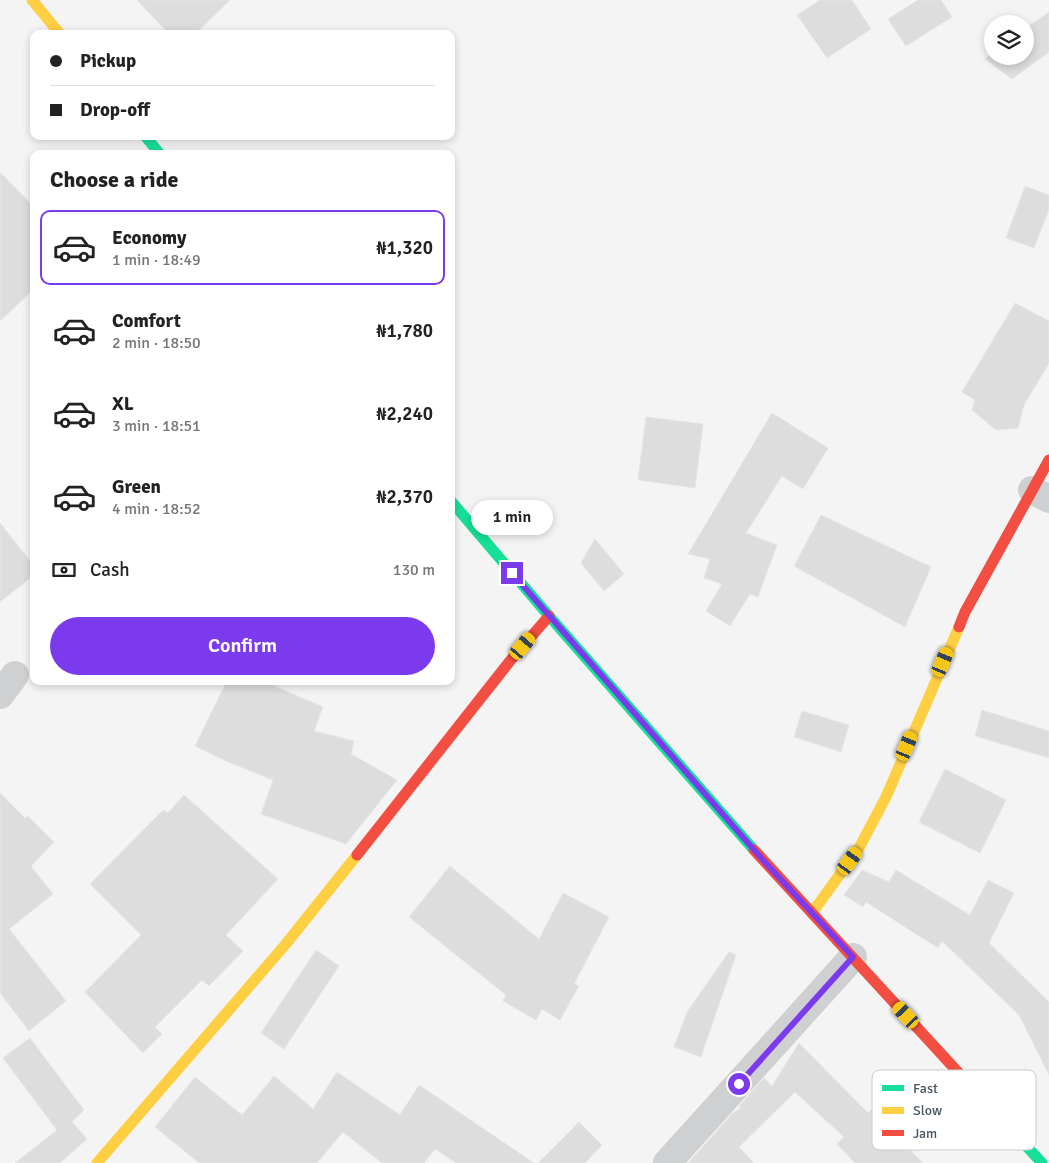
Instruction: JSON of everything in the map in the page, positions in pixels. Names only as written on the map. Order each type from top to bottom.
[{"type":"street","points":[[32,0],[57,30]]},
{"type":"street","points":[[148,140],[157,150]]},
{"type":"street","points":[[812,912],[859,848],[886,797],[965,612],[1041,495],[1049,460]]},
{"type":"street","points":[[455,506],[762,859],[957,1070]]},
{"type":"street","points":[[97,1163],[284,945],[510,661],[549,616]]},
{"type":"street","points":[[667,1163],[853,957]]},
{"type":"street","points":[[1030,1150],[1042,1163]]},
{"type":"building","points":[[137,0],[230,0],[199,30],[165,30]]},
{"type":"building","points":[[820,0],[852,0],[871,29],[827,58],[797,15]]},
{"type":"building","points":[[918,0],[941,0],[952,17],[906,46],[888,19]]},
{"type":"building","points":[[1049,12],[1049,52],[1034,63],[1034,23]]},
{"type":"building","points":[[993,65],[1031,65],[1012,79]]},
{"type":"building","points":[[0,172],[30,203],[30,293],[0,321]]},
{"type":"building","points":[[1025,186],[1049,195],[1049,209],[1034,248],[1006,238]]},
{"type":"building","points":[[1015,303],[1049,321],[1049,363],[1024,405],[1018,428],[996,430],[972,410],[975,400],[962,392]]},
{"type":"building","points":[[772,413],[828,448],[803,489],[782,476],[746,533],[777,545],[758,597],[750,594],[730,626],[706,611],[722,584],[704,578],[710,559],[688,554]]},
{"type":"building","points":[[646,417],[703,424],[695,488],[638,480]]},
{"type":"building","points":[[821,515],[931,567],[905,627],[794,566]]},
{"type":"building","points":[[0,523],[30,561],[30,578],[0,602]]},
{"type":"building","points":[[595,539],[624,574],[604,591],[581,563]]},
{"type":"building","points":[[225,685],[272,685],[323,707],[314,731],[354,741],[351,754],[397,780],[346,844],[261,814],[273,780],[195,746]]},
{"type":"building","points":[[982,710],[1049,731],[1049,758],[975,736]]},
{"type":"building","points":[[802,711],[849,725],[841,752],[794,737]]},
{"type":"building","points":[[945,769],[1006,800],[980,853],[919,822]]},
{"type":"building","points":[[0,793],[25,818],[28,816],[54,842],[31,866],[53,894],[9,929],[66,1001],[29,1031],[0,993]]},
{"type":"building","points":[[184,795],[278,879],[226,935],[243,951],[209,986],[202,980],[155,1027],[162,1034],[143,1053],[85,992],[141,935],[90,884],[163,810],[168,813]]},
{"type":"building","points":[[450,866],[539,939],[563,893],[609,917],[574,984],[579,986],[560,1020],[542,1009],[536,1020],[503,1001],[506,995],[409,917]]},
{"type":"building","points":[[862,870],[889,882],[896,870],[970,915],[988,880],[1014,893],[989,943],[1049,1002],[1049,1075],[1019,1015],[942,941],[938,948],[866,902],[863,907],[844,895]]},
{"type":"building","points":[[316,950],[339,966],[284,1049],[261,1033]]},
{"type":"building","points":[[729,952],[736,955],[701,1057],[674,1047],[687,1012]]},
{"type":"building","points":[[30,1038],[84,1110],[72,1122],[87,1139],[60,1163],[15,1163],[57,1130],[3,1058]]},
{"type":"building","points":[[799,1043],[868,1113],[872,1111],[872,1150],[910,1150],[923,1163],[855,1163],[837,1144],[844,1137],[795,1092],[739,1147],[754,1163],[688,1163],[732,1114],[741,1107],[739,1106],[764,1078],[772,1086]]},
{"type":"building","points":[[337,1072],[400,1115],[419,1085],[534,1163],[456,1163],[435,1149],[424,1163],[382,1163],[343,1132],[317,1163],[199,1163],[155,1127],[195,1077],[242,1115],[274,1076],[313,1109]]},
{"type":"building","points":[[579,1122],[602,1145],[585,1163],[538,1163]]},
{"type":"traffic: fast","points":[[148,140],[157,150]]},
{"type":"traffic: fast","points":[[455,506],[754,850]]},
{"type":"traffic: fast","points":[[1030,1150],[1042,1163]]},
{"type":"traffic: slow","points":[[32,0],[57,30]]},
{"type":"traffic: slow","points":[[812,913],[859,848],[886,797],[959,627]]},
{"type":"traffic: slow","points":[[97,1163],[285,945],[357,855]]},
{"type":"traffic: jam","points":[[959,627],[965,612],[1049,460]]},
{"type":"traffic: jam","points":[[357,855],[510,661],[549,616]]},
{"type":"traffic: jam","points":[[754,850],[956,1070]]},
{"type":"route","points":[[512,573],[762,859],[853,957],[739,1084]]}]
